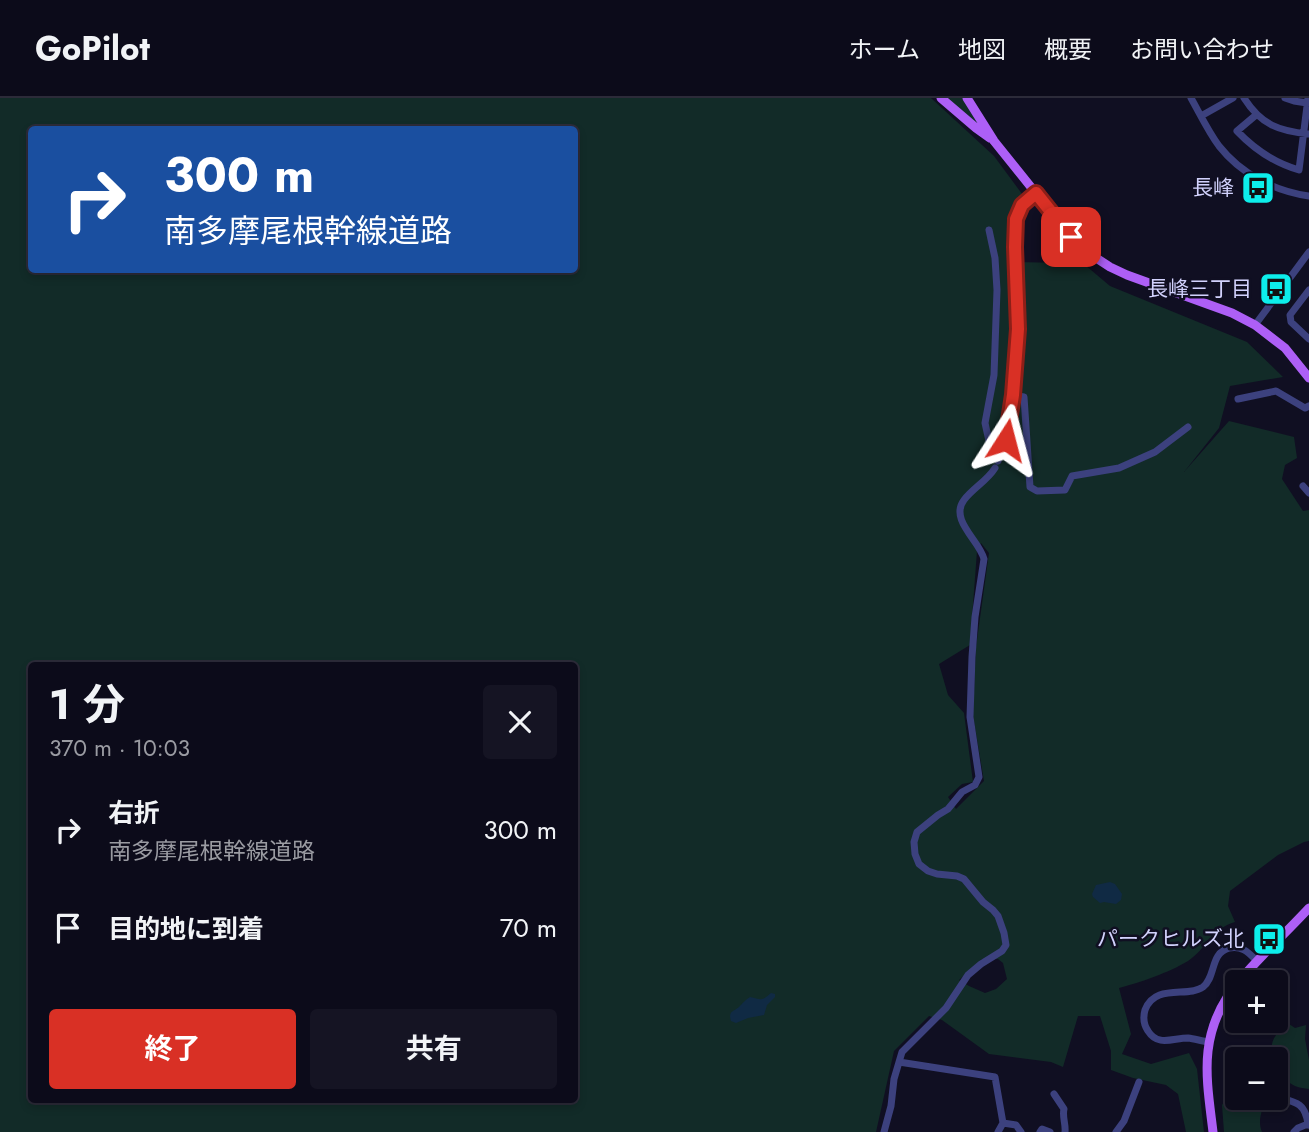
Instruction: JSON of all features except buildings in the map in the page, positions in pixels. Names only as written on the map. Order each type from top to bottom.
[{"type":"main road","points":[[941,98],[994,141]]},
{"type":"main road","points":[[967,98],[994,141],[1087,252],[1127,275],[1232,313],[1255,325],[1285,348],[1309,378]]},
{"type":"main road","points":[[1213,1132],[1207,1068],[1209,1042],[1215,1021],[1238,980],[1309,908]]},
{"type":"street","points":[[1191,98],[1219,146],[1242,169],[1278,189],[1309,196]]},
{"type":"street","points":[[1201,116],[1233,98]]},
{"type":"street","points":[[1244,98],[1256,115],[1278,128],[1306,134]]},
{"type":"street","points":[[1256,115],[1237,131],[1256,149],[1286,166],[1299,170],[1306,134],[1308,100],[1294,101],[1285,98]]},
{"type":"street","points":[[989,230],[995,258],[997,290],[994,375],[985,424],[998,461],[1006,440],[1013,395],[1018,329],[1016,219],[1022,205],[1036,193]]},
{"type":"street","points":[[1255,325],[1309,252]]},
{"type":"street","points":[[1308,335],[1291,322],[1290,316],[1309,290]]},
{"type":"street","points":[[1238,399],[1276,391],[1305,408],[1309,406]]},
{"type":"street","points":[[1013,395],[1024,397],[1030,487],[1037,491],[1065,490],[1072,476],[1119,468],[1155,452],[1188,427]]},
{"type":"street","points":[[884,1132],[891,1106],[892,1087],[905,1049],[946,1007],[968,975],[1002,951],[1006,945],[998,916],[993,910],[964,879],[928,871],[919,864],[914,842],[917,832],[948,809],[962,792],[975,785],[979,778],[970,717],[975,617],[985,559],[964,526],[961,508],[965,498],[991,475],[995,468]]},
{"type":"street","points":[[1303,486],[1309,493]]},
{"type":"street","points":[[1209,1042],[1185,1038],[1158,1040],[1152,1036],[1145,1024],[1145,1009],[1155,998],[1170,992],[1201,988],[1208,980],[1219,954],[1224,950],[1241,948],[1258,961]]},
{"type":"street","points":[[899,1062],[995,1077],[1003,1124],[998,1132]]},
{"type":"street","points":[[1116,1132],[1124,1121],[1139,1082]]},
{"type":"street","points":[[1054,1094],[1064,1109],[1065,1132]]},
{"type":"street","points":[[1288,1100],[1301,1106],[1308,1124],[1294,1132]]},
{"type":"street","points":[[1003,1124],[1016,1125],[1020,1132]]},
{"type":"street","points":[[1040,1132],[1042,1129],[1051,1132]]},
{"type":"green space","points":[[0,98],[931,98],[994,156],[1025,198],[1014,219],[1013,262],[1063,263],[1072,254],[1110,286],[1247,342],[1283,377],[1230,386],[1219,428],[1184,472],[1229,421],[1294,437],[1297,458],[1285,465],[1282,479],[1303,511],[1309,510],[1309,841],[1278,855],[1230,891],[1228,906],[1235,922],[1221,929],[1188,961],[1164,973],[1119,988],[1131,1034],[1122,1054],[1151,1064],[1189,1053],[1197,1069],[1204,1132],[1186,1132],[1178,1094],[1166,1085],[1111,1070],[1111,1051],[1100,1016],[1078,1016],[1063,1067],[1051,1062],[989,1054],[942,1020],[929,1016],[894,1051],[876,1132],[0,1132]],"holes":[[[981,543],[989,553],[976,647],[973,715],[984,781],[956,809],[948,797],[962,784],[973,782],[964,713],[948,695],[939,664],[970,645],[977,551]],[[982,959],[998,959],[1003,963],[1007,979],[996,989],[985,993],[959,980]]]},
{"type":"green space","points":[[945,98],[966,98],[982,123],[978,126]]},
{"type":"green space","points":[[1288,1025],[1295,1028],[1306,1025],[1309,1089],[1288,1081],[1288,1047],[1272,1047],[1277,1034],[1288,1033]]},
{"type":"green space","points":[[1225,1101],[1225,1110],[1262,1110],[1260,1123],[1262,1132],[1224,1132],[1222,1105]]},
{"type":"water","points":[[1110,882],[1115,884],[1122,894],[1121,900],[1116,904],[1100,903],[1092,894],[1096,885]]},
{"type":"water","points":[[771,993],[775,994],[775,997],[767,1005],[764,1015],[736,1023],[731,1021],[732,1012],[748,998],[763,999]]},
{"type":"place","name":"長峰","points":[[1258,188]]},
{"type":"place","name":"長峰三丁目","points":[[1276,289]]},
{"type":"place","name":"パークヒルズ北","points":[[1269,939]]},
{"type":"route","points":[[1006,440],[1016,363],[1018,324],[1015,236],[1019,208],[1036,193],[1071,237]]}]
